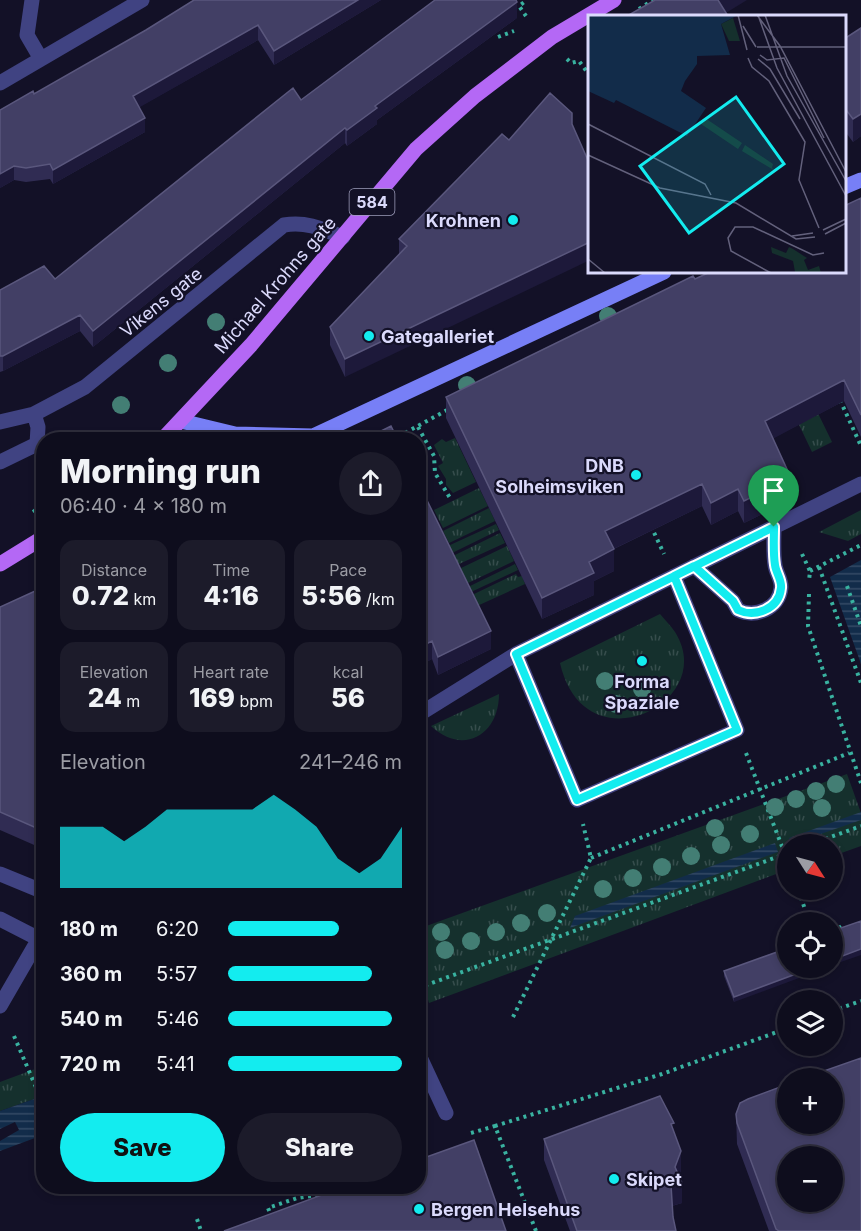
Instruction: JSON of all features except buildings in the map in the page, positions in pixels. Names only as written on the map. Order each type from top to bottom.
[{"type":"main road","name":"Michael Krohns gate","points":[[589,15],[614,0]]},
{"type":"main road","name":"Michael Krohns gate","points":[[170,432],[251,345],[417,149],[475,96],[552,37],[588,16]]},
{"type":"main road","points":[[0,564],[36,542]]},
{"type":"street","points":[[32,0],[27,35],[41,59]]},
{"type":"street","points":[[0,83],[142,0]]},
{"type":"street","points":[[846,186],[861,180]]},
{"type":"street","name":"Vikens gate","points":[[0,422],[34,414],[85,387],[284,225],[296,223],[315,226],[343,237]]},
{"type":"street","points":[[323,432],[662,273]]},
{"type":"street","points":[[34,414],[38,432]]},
{"type":"street","points":[[181,421],[228,432]]},
{"type":"street","points":[[0,462],[36,444]]},
{"type":"street","points":[[426,710],[516,654],[861,484]]},
{"type":"street","points":[[694,566],[733,601],[738,610],[758,613],[767,610],[775,603],[782,585],[775,566],[780,524]]},
{"type":"street","points":[[516,654],[577,800],[737,730],[674,576]]},
{"type":"street","points":[[0,874],[36,889]]},
{"type":"street","points":[[0,919],[36,932]]},
{"type":"street","points":[[0,1006],[36,943]]},
{"type":"street","points":[[426,1070],[446,1113]]},
{"type":"path","points":[[526,16],[519,6],[527,0]]},
{"type":"path","points":[[567,58],[571,63],[579,61],[588,73]]},
{"type":"path","points":[[837,394],[861,446]]},
{"type":"path","points":[[408,432],[449,409]]},
{"type":"path","points":[[418,427],[421,432]]},
{"type":"path","points":[[426,442],[434,456],[435,473],[450,498]]},
{"type":"path","points":[[649,523],[674,576]]},
{"type":"path","points":[[780,524],[810,572],[808,626],[861,783]]},
{"type":"path","points":[[810,572],[861,545]]},
{"type":"path","points":[[819,567],[861,682]]},
{"type":"path","points":[[847,586],[861,626]]},
{"type":"path","points":[[737,730],[778,834]]},
{"type":"path","points":[[591,858],[849,753]]},
{"type":"path","points":[[513,1017],[591,858],[577,800]]},
{"type":"path","points":[[839,834],[861,826]]},
{"type":"path","points":[[426,985],[777,857]]},
{"type":"path","points":[[802,900],[805,909]]},
{"type":"path","points":[[843,1007],[861,1001]]},
{"type":"path","points":[[471,1133],[662,1074],[777,1032]]},
{"type":"path","points":[[15,1036],[36,1087]]},
{"type":"path","points":[[495,1126],[536,1231]]},
{"type":"path","points":[[276,1229],[268,1208],[297,1198],[319,1195],[328,1201]]},
{"type":"path","points":[[196,1219],[201,1231]]},
{"type":"green space","points":[[812,401],[832,442],[812,452],[792,410]]},
{"type":"green space","points":[[455,438],[476,482],[453,493],[446,485],[446,479],[438,466],[443,463],[434,445],[442,439],[446,442]]},
{"type":"green space","points":[[479,488],[488,506],[443,528],[434,510]]},
{"type":"green space","points":[[489,508],[495,521],[449,543],[443,531]]},
{"type":"green space","points":[[861,510],[861,534],[848,541],[819,532]]},
{"type":"green space","points":[[496,524],[499,530],[452,553],[448,546]]},
{"type":"green space","points":[[500,533],[505,543],[457,565],[453,556]]},
{"type":"green space","points":[[507,546],[514,561],[466,584],[459,569]]},
{"type":"green space","points":[[515,564],[518,570],[471,592],[468,587]]},
{"type":"green space","points":[[516,574],[518,577],[522,576],[525,584],[477,606],[472,595]]},
{"type":"green space","points":[[660,614],[675,632],[684,658],[679,682],[665,701],[643,714],[619,718],[594,713],[574,695],[560,663]]},
{"type":"green space","points":[[499,694],[493,721],[477,737],[467,740],[455,739],[443,735],[431,726]]},
{"type":"green space","points":[[847,774],[861,813],[861,846],[843,852],[843,834],[777,834],[777,874],[429,1003],[426,993],[426,926]]},
{"type":"green space","points":[[36,1069],[36,1098],[0,1111],[0,1082]]},
{"type":"water","points":[[861,560],[861,664],[830,577]]},
{"type":"water","points":[[861,812],[861,820],[821,834],[800,834]]},
{"type":"water","points":[[775,843],[777,852],[570,928],[575,916]]},
{"type":"water","points":[[36,1098],[36,1138],[0,1151],[0,1141],[19,1130],[15,1122],[0,1129],[0,1111]]},
{"type":"place","name":"Krohnen","points":[[513,220]]},
{"type":"place","name":"Gategalleriet","points":[[369,336]]},
{"type":"place","name":"DNB Solheimsviken","points":[[636,475]]},
{"type":"place","name":"Forma Spaziale","points":[[642,661]]},
{"type":"place","name":"Skipet","points":[[614,1179]]},
{"type":"place","name":"Bergen Helsehus","points":[[419,1209]]},
{"type":"route","points":[[774,527],[694,566],[516,654],[577,800],[737,730],[674,576],[694,566],[733,601],[738,610],[745,613],[767,610],[775,603],[782,585],[775,566],[774,527]]}]
